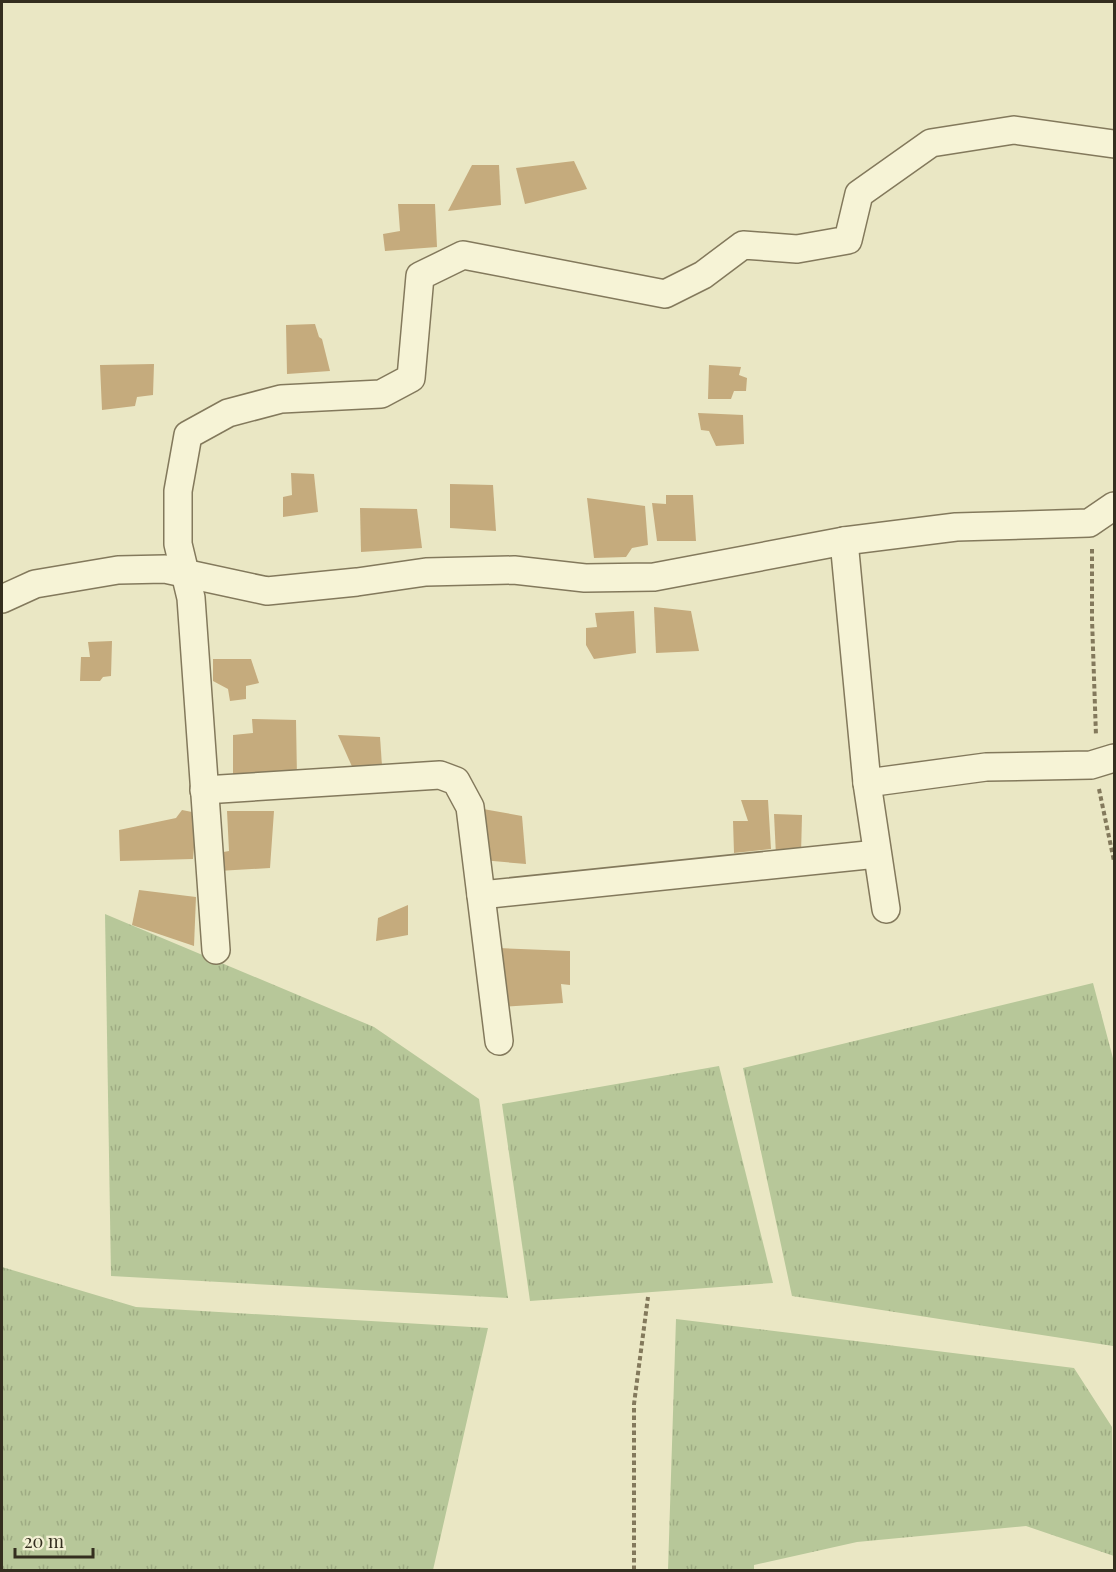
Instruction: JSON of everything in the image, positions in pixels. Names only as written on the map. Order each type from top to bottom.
[{"type":"street","points":[[216,950],[191,598],[178,544],[178,491],[188,435],[228,413],[281,399],[381,394],[411,378],[420,276],[463,255],[665,294],[703,275],[743,245],[797,249],[848,240],[859,194],[931,143],[1014,130],[1114,144]]},
{"type":"street","points":[[2,599],[35,584],[118,570],[184,571],[267,591],[426,572],[514,570],[585,578],[654,577],[844,541],[956,527],[1089,523],[1114,506]]},
{"type":"street","points":[[844,541],[867,783],[886,909]]},
{"type":"street","points":[[867,783],[986,767],[1091,765],[1106,761]]},
{"type":"street","points":[[204,789],[440,775],[456,781],[470,807],[499,1041]]},
{"type":"street","points":[[481,895],[878,854]]},
{"type":"path","points":[[1092,521],[1092,619],[1106,761],[1097,781],[1114,861]]},
{"type":"path","points":[[634,1570],[634,1404],[648,1297]]},
{"type":"green space","points":[[105,914],[374,1027],[479,1099],[508,1298],[111,1276]]},
{"type":"green space","points":[[1093,983],[1114,1062],[1114,1351],[1113,1346],[792,1296],[743,1068]]},
{"type":"green space","points":[[719,1066],[773,1283],[530,1301],[502,1104]]},
{"type":"green space","points":[[2,1267],[136,1307],[488,1328],[433,1570],[2,1570]]},
{"type":"green space","points":[[676,1319],[1074,1368],[1112,1427],[1114,1556],[1026,1526],[857,1542],[754,1565],[754,1570],[668,1570]]},
{"type":"building","points":[[574,161],[587,189],[525,204],[516,168]]},
{"type":"building","points":[[472,165],[499,165],[501,205],[448,211]]},
{"type":"building","points":[[398,204],[435,204],[437,247],[385,251],[383,234],[400,231]]},
{"type":"building","points":[[315,324],[319,337],[322,339],[330,371],[287,374],[286,325]]},
{"type":"building","points":[[154,364],[153,395],[137,397],[135,406],[102,410],[100,365]]},
{"type":"building","points":[[709,365],[741,367],[739,375],[747,378],[746,391],[734,391],[731,399],[708,399]]},
{"type":"building","points":[[698,413],[743,415],[744,444],[716,446],[709,431],[701,430]]},
{"type":"building","points":[[291,473],[314,474],[318,512],[283,517],[283,497],[292,495]]},
{"type":"building","points":[[450,484],[493,485],[496,531],[450,528]]},
{"type":"building","points":[[666,495],[693,495],[696,541],[657,541],[652,503],[666,504]]},
{"type":"building","points":[[587,498],[645,506],[648,545],[632,548],[626,557],[594,558]]},
{"type":"building","points":[[360,508],[417,509],[422,548],[361,552]]},
{"type":"building","points":[[654,607],[691,611],[699,651],[656,653]]},
{"type":"building","points":[[634,611],[636,653],[594,659],[586,645],[586,628],[597,627],[595,613]]},
{"type":"building","points":[[112,641],[111,676],[103,677],[100,681],[80,681],[81,657],[90,657],[88,642]]},
{"type":"building","points":[[213,659],[251,659],[259,683],[246,686],[246,699],[230,701],[228,689],[213,681]]},
{"type":"building","points":[[252,719],[296,720],[297,778],[233,775],[233,735],[253,733]]},
{"type":"building","points":[[338,735],[380,737],[382,766],[354,771]]},
{"type":"building","points":[[741,800],[768,800],[771,849],[734,853],[733,821],[748,821]]},
{"type":"building","points":[[466,806],[522,816],[526,864],[470,859]]},
{"type":"building","points":[[182,810],[197,813],[193,859],[120,861],[119,830],[176,818]]},
{"type":"building","points":[[227,811],[274,811],[270,868],[218,871],[218,853],[229,851]]},
{"type":"building","points":[[774,814],[802,815],[801,855],[776,856]]},
{"type":"building","points":[[139,890],[196,897],[194,946],[132,925]]},
{"type":"building","points":[[408,905],[408,935],[376,941],[378,918]]},
{"type":"building","points":[[498,948],[570,951],[570,985],[561,984],[563,1003],[500,1007]]}]
